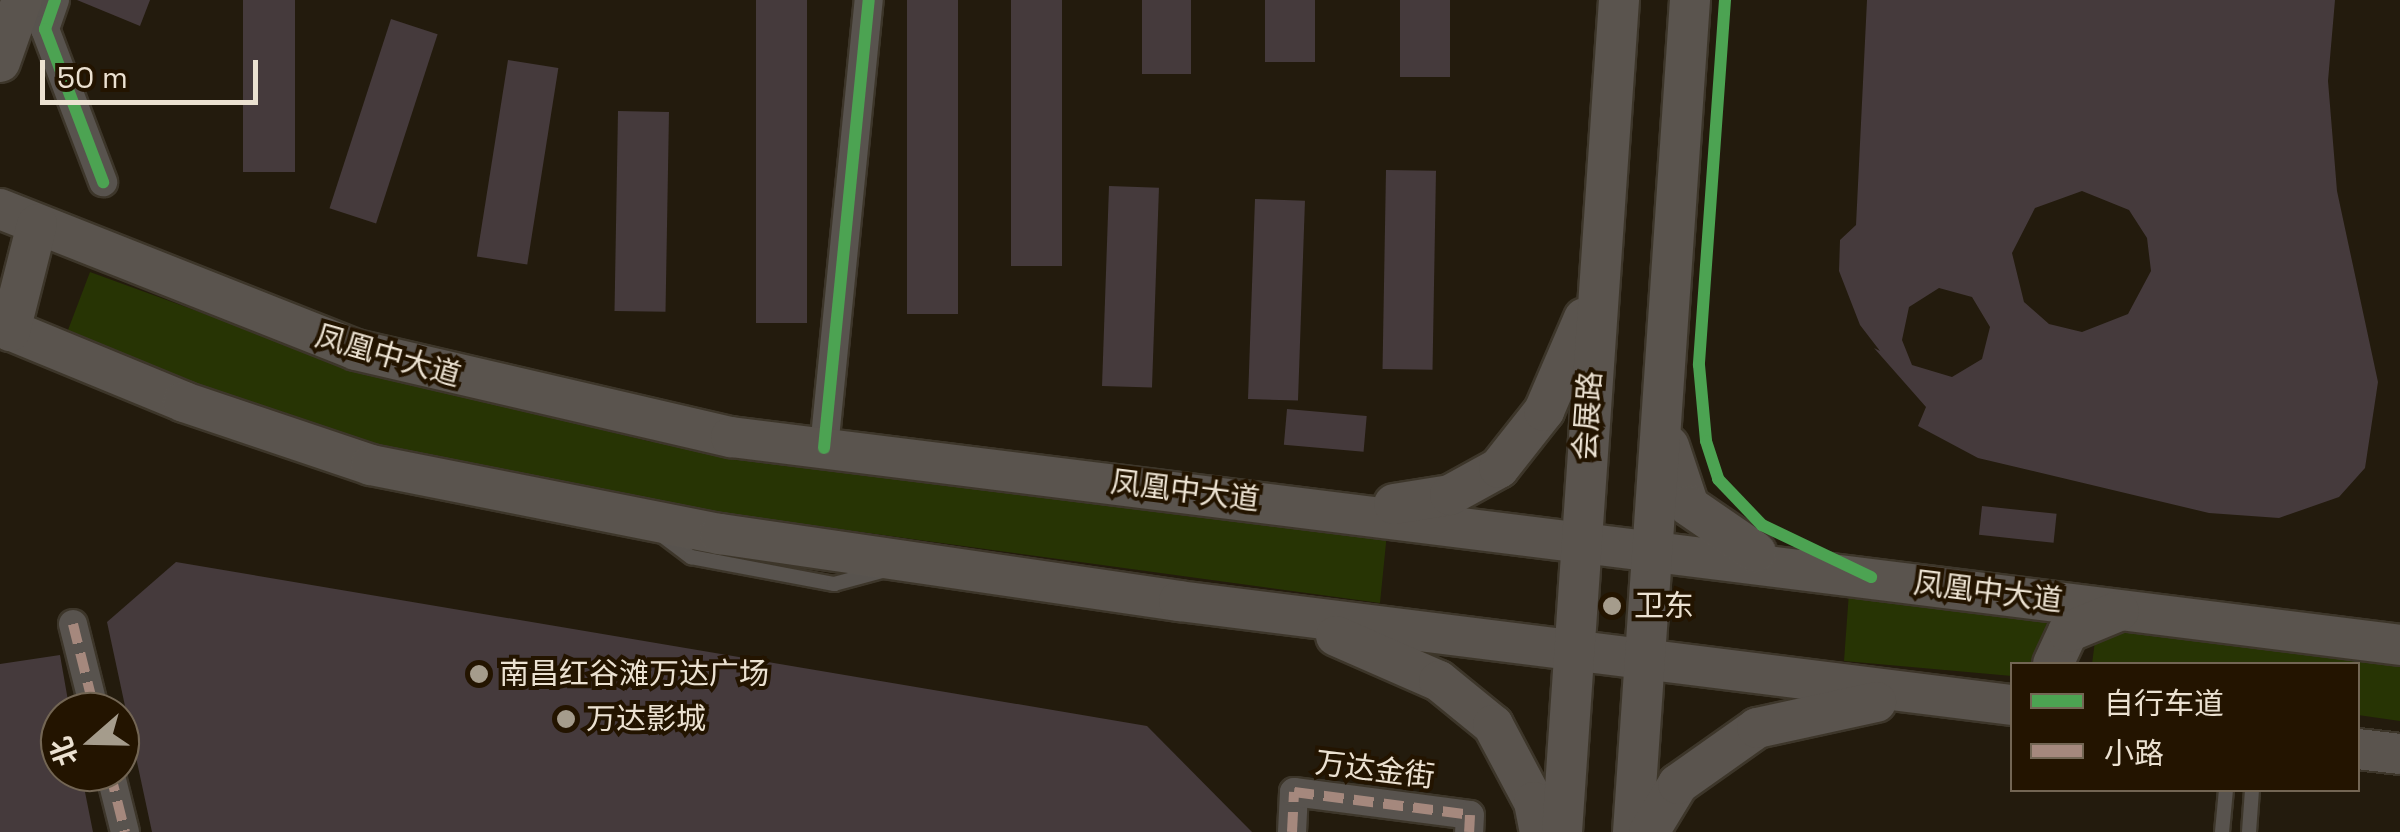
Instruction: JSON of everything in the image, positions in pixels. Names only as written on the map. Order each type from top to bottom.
[{"type":"main road","points":[[0,62],[22,0]]},
{"type":"main road","name":"会展路","points":[[1562,832],[1619,0]]},
{"type":"main road","points":[[1633,832],[1690,0]]},
{"type":"main road","name":"凤凰中大道","points":[[0,209],[356,350],[731,437],[1653,548],[2400,645]]},
{"type":"main road","points":[[37,224],[5,328],[184,402],[371,466],[640,518],[911,562],[1276,613],[2010,705]]},
{"type":"main road","points":[[1216,495],[1409,504],[1466,486],[1528,438],[1598,287]]},
{"type":"main road","points":[[1665,369],[1669,456],[1688,506],[1750,551],[1832,572]]},
{"type":"main road","points":[[2054,662],[2068,632],[2123,610]]},
{"type":"main road","points":[[1276,613],[1395,658],[1493,725],[1534,802],[1540,832]]},
{"type":"main road","points":[[1649,832],[1678,784],[1757,728],[1934,695]]},
{"type":"main road","points":[[2360,749],[2400,755]]},
{"type":"street","points":[[56,0],[45,29],[103,182]]},
{"type":"street","points":[[824,448],[869,0]]},
{"type":"street","points":[[74,624],[90,692]]},
{"type":"street","points":[[115,792],[124,832]]},
{"type":"street","name":"万达金街","points":[[1292,832],[1294,792],[1470,815],[1469,832]]},
{"type":"lane","points":[[2360,764],[2400,755]]},
{"type":"lane","points":[[2222,832],[2226,792]]},
{"type":"lane","points":[[2249,832],[2252,792]]},
{"type":"green space","points":[[90,272],[359,370],[648,441],[1387,533],[1380,603],[597,496],[370,444],[201,387],[68,330]]},
{"type":"green space","points":[[1849,592],[2079,613],[2075,662],[2010,662],[2010,676],[1844,661]]},
{"type":"green space","points":[[2098,618],[2400,658],[2400,721],[2360,715],[2360,662],[2092,662]]},
{"type":"building","points":[[77,0],[150,0],[140,26]]},
{"type":"building","points":[[243,0],[295,0],[295,172],[243,172]]},
{"type":"building","points":[[756,0],[807,0],[807,323],[756,323]]},
{"type":"building","points":[[907,0],[958,0],[958,314],[907,314]]},
{"type":"building","points":[[1011,0],[1062,0],[1062,266],[1011,266]]},
{"type":"building","points":[[1142,0],[1191,0],[1191,74],[1142,74]]},
{"type":"building","points":[[1265,0],[1315,0],[1315,62],[1265,62]]},
{"type":"building","points":[[1400,0],[1450,0],[1450,77],[1400,77]]},
{"type":"building","points":[[1867,0],[2335,0],[2328,81],[2337,191],[2378,382],[2365,468],[2339,497],[2279,518],[2209,513],[1978,458],[1918,426],[1926,407],[1874,348],[1880,351],[1860,325],[1839,271],[1840,240],[1856,225]],"holes":[[[2082,191],[2129,210],[2147,238],[2151,271],[2128,314],[2082,332],[2049,324],[2024,302],[2012,253],[2035,208]],[[1939,288],[1972,297],[1990,327],[1982,359],[1952,377],[1912,365],[1902,340],[1909,307]]]},
{"type":"building","points":[[391,19],[438,34],[376,223],[330,208]]},
{"type":"building","points":[[508,60],[558,68],[527,265],[477,257]]},
{"type":"building","points":[[618,111],[669,112],[666,312],[615,311]]},
{"type":"building","points":[[1386,170],[1436,171],[1433,370],[1383,369]]},
{"type":"building","points":[[1109,186],[1159,188],[1152,388],[1102,386]]},
{"type":"building","points":[[1255,199],[1305,201],[1298,401],[1248,399]]},
{"type":"building","points":[[1287,409],[1367,416],[1364,452],[1284,445]]},
{"type":"building","points":[[1982,506],[2057,514],[2054,543],[1979,535]]},
{"type":"building","name":"南昌红谷滩万达广场","points":[[176,562],[1147,726],[1252,832],[152,832],[140,776],[140,692],[122,692],[107,622]]},
{"type":"building","points":[[60,655],[66,692],[40,692],[40,792],[85,792],[93,832],[0,832],[0,664]]},
{"type":"marked path","points":[[73,624],[90,692]]},
{"type":"marked path","points":[[115,792],[125,832]]},
{"type":"marked path","points":[[1292,832],[1294,792],[1470,815],[1469,832]]},
{"type":"cycle path","points":[[55,0],[45,29],[103,182]]},
{"type":"cycle path","points":[[824,448],[869,0]]},
{"type":"cycle path","points":[[1725,0],[1699,365],[1706,441],[1718,479],[1762,525],[1871,577]]},
{"type":"place","name":"卫东","points":[[1612,606]]},
{"type":"place","name":"南昌红谷滩万达广场","points":[[479,674]]},
{"type":"place","name":"万达影城","points":[[566,719]]}]
